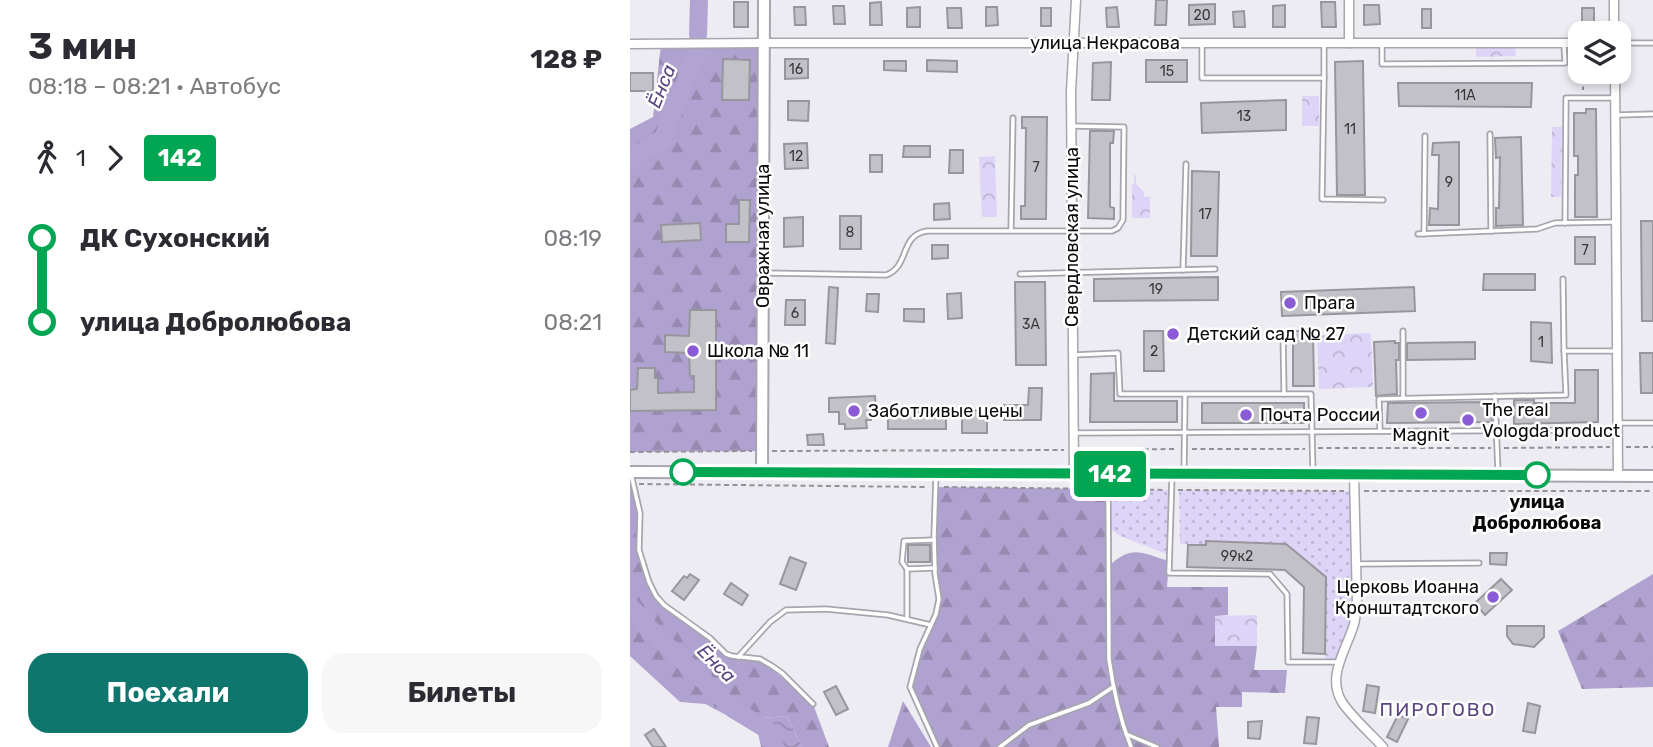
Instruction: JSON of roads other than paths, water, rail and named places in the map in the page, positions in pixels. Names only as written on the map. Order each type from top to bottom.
[{"type":"main road","name":"Овражная улица","points":[[762,472],[764,0]]},
{"type":"main road","points":[[630,472],[1653,476]]},
{"type":"street","name":"Свердловская улица","points":[[1074,474],[1071,126],[1076,0]]},
{"type":"street","points":[[1349,0],[1349,43]]},
{"type":"street","points":[[1614,0],[1614,21]]},
{"type":"street","name":"улица Некрасова","points":[[630,44],[1568,43]]},
{"type":"street","points":[[1615,84],[1618,475]]},
{"type":"street","points":[[1354,474],[1356,621],[1339,662],[1337,690],[1342,703],[1383,747]]},
{"type":"lane","points":[[1202,43],[1202,78],[1324,78]]},
{"type":"lane","points":[[1324,43],[1322,199],[1383,200]]},
{"type":"lane","points":[[1382,43],[1382,64],[1565,63],[1564,43]]},
{"type":"lane","points":[[1631,43],[1653,43]]},
{"type":"lane","points":[[1565,223],[1566,98],[1615,98]]},
{"type":"lane","points":[[1615,115],[1653,114]]},
{"type":"lane","points":[[1011,230],[1013,118]]},
{"type":"lane","points":[[763,272],[886,275],[896,270],[912,237],[918,232],[1112,231],[1118,228],[1123,220],[1124,127],[1071,126]]},
{"type":"lane","points":[[1490,134],[1491,231]]},
{"type":"lane","points":[[1424,234],[1425,136]]},
{"type":"lane","points":[[1183,270],[1186,164]]},
{"type":"lane","points":[[1418,234],[1537,229],[1555,223],[1616,222]]},
{"type":"lane","points":[[1020,274],[1215,269]]},
{"type":"lane","points":[[1380,431],[1378,399],[1566,395],[1563,279]]},
{"type":"lane","points":[[1403,331],[1403,398]]},
{"type":"lane","points":[[1283,333],[1284,394]]},
{"type":"lane","points":[[1564,351],[1617,351]]},
{"type":"lane","points":[[1073,355],[1118,353],[1120,394],[1311,394],[1313,474]]},
{"type":"lane","points":[[1185,395],[1184,449],[1172,490],[1169,573],[1270,573],[1287,594],[1288,662],[1339,662]]},
{"type":"lane","points":[[1495,396],[1498,475]]},
{"type":"lane","points":[[1618,423],[1653,424]]},
{"type":"lane","points":[[1073,433],[1600,430]]},
{"type":"lane","points":[[630,472],[640,513],[639,550],[656,596],[726,654],[760,659],[782,673],[813,704]]},
{"type":"lane","points":[[936,473],[934,540],[939,599],[936,614],[920,649],[910,687],[937,747]]},
{"type":"lane","points":[[1108,474],[1109,659],[1112,687],[1131,747]]},
{"type":"lane","points":[[907,619],[907,569],[902,562],[904,541],[934,540]]},
{"type":"lane","points":[[1356,564],[1479,564]]},
{"type":"lane","points":[[907,569],[935,568]]},
{"type":"lane","points":[[738,657],[770,622],[786,610],[826,609],[887,615],[931,625]]},
{"type":"lane","points":[[1000,747],[1029,724],[1088,703],[1112,687]]},
{"type":"lane","points":[[1126,734],[1157,747]]},
{"type":"water","points":[[705,704],[728,711],[733,709],[749,719],[787,716],[802,747],[761,747],[758,733]]},
{"type":"waterway","name":"Ёнса","points":[[698,35],[699,0]]},
{"type":"waterway","name":"Ёнса","points":[[630,160],[663,138],[697,52]]},
{"type":"waterway","name":"Ёнса","points":[[630,606],[651,630],[733,709],[766,729],[775,747]]},
{"type":"place","name":"Прага","points":[[1290,303]]},
{"type":"place","name":"Детский сад № 27","points":[[1173,334]]},
{"type":"place","name":"Школа № 11","points":[[693,351]]},
{"type":"place","name":"Заботливые цены","points":[[854,411]]},
{"type":"place","name":"Magnit","points":[[1421,413]]},
{"type":"place","name":"Почта России","points":[[1246,415]]},
{"type":"place","name":"The real Vologda product","points":[[1468,420]]},
{"type":"place","name":"улица Добролюбова","points":[[1537,475]]},
{"type":"place","name":"Церковь Иоанна Кронштадтского","points":[[1493,597]]},
{"type":"district","name":"ПИРОГОВО","points":[[1438,709]]}]
